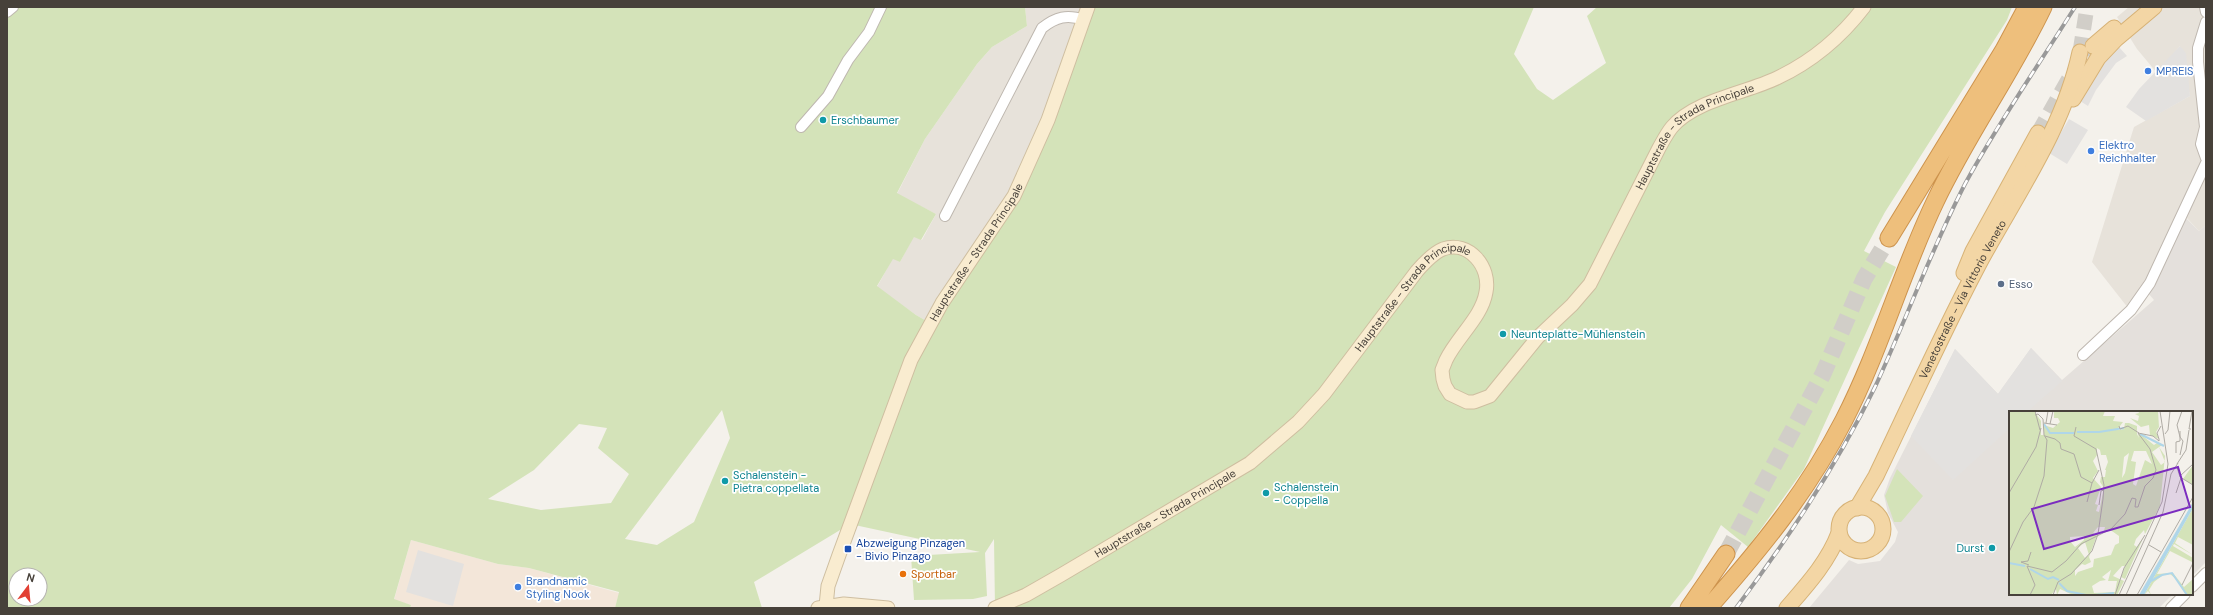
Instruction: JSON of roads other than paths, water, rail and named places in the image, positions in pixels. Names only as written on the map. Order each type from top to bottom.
[{"type":"highway","points":[[1889,238],[2004,50],[2027,7]]},
{"type":"highway","points":[[1708,608],[1764,544],[1791,508],[1809,481],[1844,420],[1870,362],[1935,202],[1963,148],[2029,35],[2043,7]]},
{"type":"highway","points":[[1689,608],[1726,554]]},
{"type":"main road","points":[[2055,126],[2087,49],[2137,7]]},
{"type":"main road","points":[[2055,126],[2098,58],[2116,39],[2154,7]]},
{"type":"main road","name":"Venetostraße - Via Vittorio Veneto","points":[[1816,575],[1835,543],[1839,533],[1841,519],[1851,510],[1857,508],[1876,476],[1981,260],[2055,126]]},
{"type":"main road","points":[[1928,368],[1935,336],[1973,251],[2038,133]]},
{"type":"main road","name":"Venetostraße - Via Vittorio Veneto","points":[[1787,608],[1816,575],[1844,553],[1853,550],[1869,550],[1880,539],[1883,528],[1879,517],[1875,512],[1876,476]]},
{"type":"main road","points":[[1857,508],[1863,508],[1875,512]]},
{"type":"main road","points":[[1839,533],[1846,546],[1853,550]]},
{"type":"street","points":[[7,12],[12,7]]},
{"type":"street","points":[[801,127],[828,96],[848,60],[869,32],[881,7]]},
{"type":"street","name":"Hauptstraße - Strada Principale","points":[[888,608],[854,604],[823,607],[828,586],[839,555],[911,360],[942,303],[1014,196],[1048,120],[1088,7]]},
{"type":"street","name":"Hauptstraße - Strada Principale","points":[[995,608],[1026,595],[1061,576],[1250,463],[1298,422],[1324,394],[1417,271],[1429,258],[1442,250],[1457,247],[1473,254],[1485,268],[1488,285],[1483,303],[1446,360],[1442,370],[1445,386],[1456,398],[1467,402],[1474,402],[1490,396],[1538,337],[1572,305],[1590,284],[1659,148],[1672,127],[1687,114],[1777,78],[1803,65],[1832,42],[1864,7]]},
{"type":"street","points":[[2205,7],[2206,11]]},
{"type":"street","points":[[945,216],[1042,28],[1053,19],[1060,17],[1070,16],[1084,20]]},
{"type":"street","points":[[2206,22],[2198,48],[2205,128],[2201,144],[2206,158]]},
{"type":"street","points":[[2083,355],[2131,310],[2150,283],[2206,163]]},
{"type":"street","points":[[2193,586],[2206,573]]},
{"type":"street","points":[[2171,608],[2184,595]]},
{"type":"tunnel","points":[[2080,52],[2087,7]]},
{"type":"tunnel","points":[[2038,133],[2068,80],[2093,46]]},
{"type":"tunnel","points":[[1726,554],[1823,374],[1864,279],[1889,238]]},
{"type":"railway","points":[[1736,608],[1793,528],[1845,445],[1875,387],[1941,234],[1965,184],[2005,117],[2075,7]]},
{"type":"place","name":"MPREIS","points":[[2148,71]]},
{"type":"place","name":"Erschbaumer","points":[[823,120]]},
{"type":"place","name":"Elektro Reichhalter","points":[[2091,151]]},
{"type":"place","name":"Esso","points":[[2001,284]]},
{"type":"place","name":"Neunteplatte-Mühlenstein","points":[[1503,334]]},
{"type":"place","name":"Schalenstein - Pietra coppellata","points":[[725,481]]},
{"type":"place","name":"Schalenstein - Coppella","points":[[1266,493]]},
{"type":"place","name":"Durst","points":[[1992,548]]},
{"type":"place","name":"Abzweigung Pinzagen - Bivio Pinzago","points":[[848,549]]},
{"type":"place","name":"Sportbar","points":[[903,574]]},
{"type":"place","name":"Brandnamic Styling Nook","points":[[518,587]]}]
